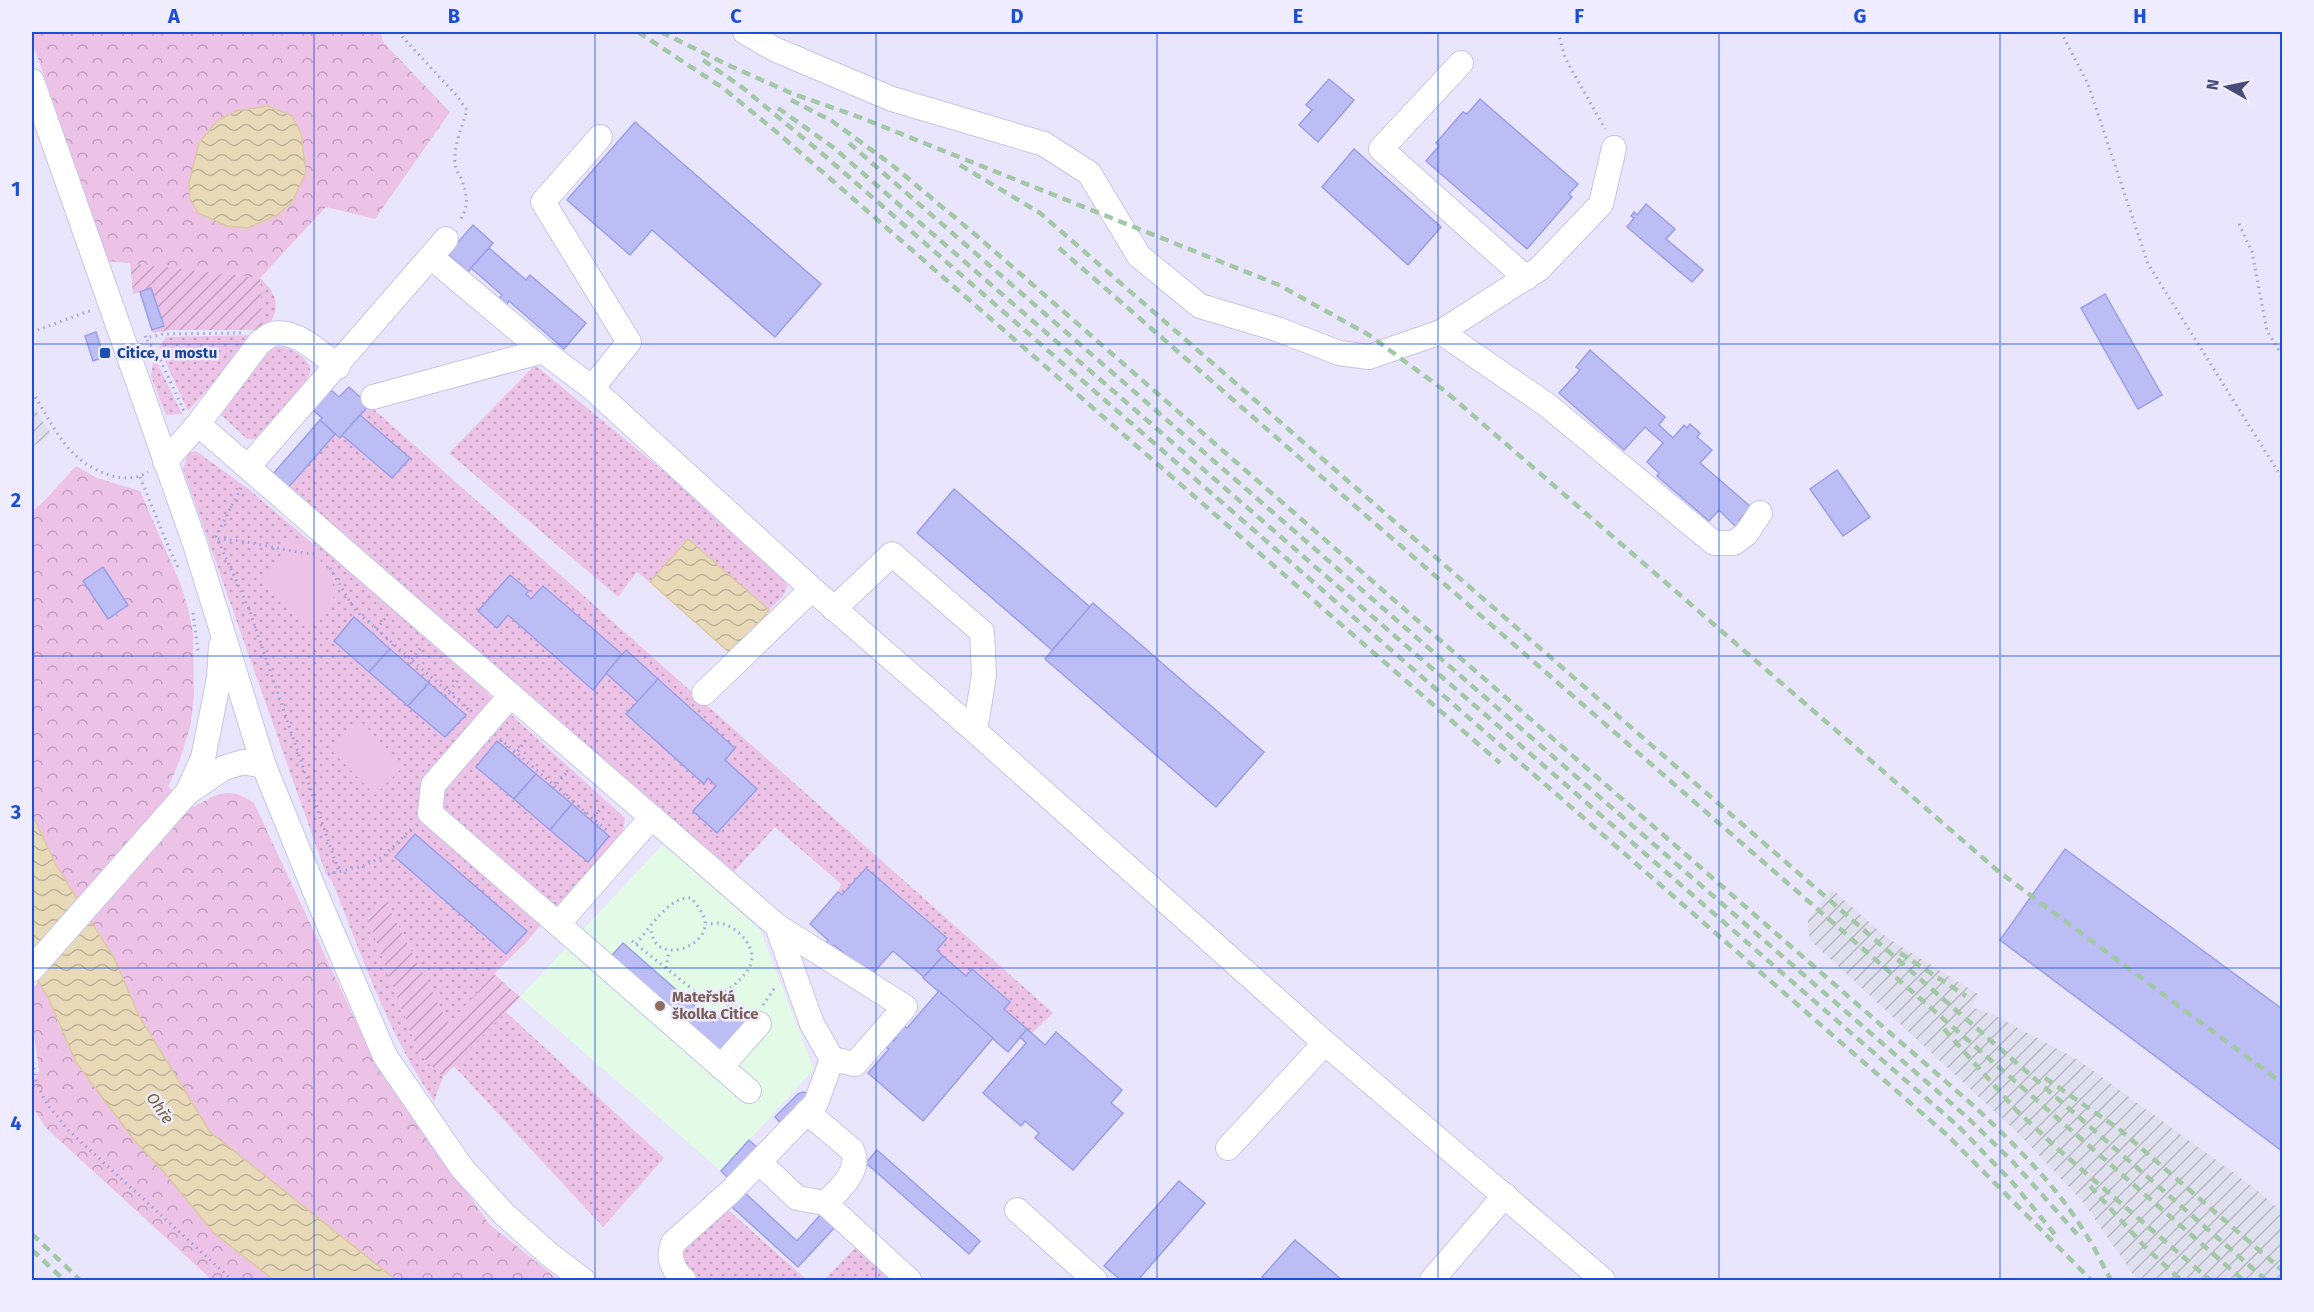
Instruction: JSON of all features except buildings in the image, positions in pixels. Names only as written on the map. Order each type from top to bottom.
[{"type":"street","points":[[745,32],[774,50],[892,99],[1044,144],[1089,173],[1139,256],[1200,306],[1277,329],[1339,353],[1369,357],[1441,332],[1539,269],[1601,204],[1614,148]]},
{"type":"street","points":[[1461,63],[1381,149],[1526,278]]},
{"type":"street","points":[[32,81],[195,544],[264,766],[385,1056],[462,1168],[504,1214],[550,1256],[583,1281]]},
{"type":"street","points":[[592,388],[629,342],[543,202],[600,137]]},
{"type":"street","points":[[248,467],[338,367],[439,248],[543,351],[592,388],[812,590],[975,731],[1325,1043],[1506,1195],[1603,1281]]},
{"type":"street","points":[[1441,332],[1547,405],[1714,543],[1734,543],[1746,534],[1760,513]]},
{"type":"street","points":[[165,462],[260,342],[273,334],[286,335],[308,342],[338,367]]},
{"type":"street","points":[[373,397],[543,351]]},
{"type":"street","points":[[195,427],[248,467],[777,926],[905,1007],[855,1064],[832,1059]]},
{"type":"street","points":[[834,609],[892,554],[982,633],[984,675],[975,731]]},
{"type":"street","points":[[704,693],[812,590]]},
{"type":"street","points":[[184,796],[202,758],[219,678],[222,634]]},
{"type":"street","points":[[510,695],[433,785],[430,813],[749,1091]]},
{"type":"street","points":[[32,969],[184,796],[224,768],[243,762],[264,766]]},
{"type":"street","points":[[558,924],[652,817]]},
{"type":"street","points":[[684,1281],[671,1263],[670,1250],[674,1243],[730,1192],[816,1102],[832,1059],[812,1024],[777,926]]},
{"type":"street","points":[[721,1067],[757,1026]]},
{"type":"street","points":[[1228,1148],[1325,1043]]},
{"type":"street","points":[[807,1112],[852,1150],[856,1157],[854,1170],[825,1203]]},
{"type":"street","points":[[759,1162],[797,1198],[825,1203],[909,1281]]},
{"type":"street","points":[[1432,1281],[1506,1195]]},
{"type":"street","points":[[1017,1210],[1095,1281]]},
{"type":"path","points":[[398,32],[458,96],[467,111],[457,143],[455,167],[466,197],[466,211],[439,248]]},
{"type":"path","points":[[1558,32],[1564,58],[1614,148]]},
{"type":"path","points":[[2061,32],[2088,84],[2148,264],[2283,478]]},
{"type":"path","points":[[2239,224],[2252,252],[2267,331],[2283,355]]},
{"type":"path","points":[[32,332],[110,303]]},
{"type":"path","points":[[142,328],[195,427]]},
{"type":"path","points":[[146,338],[163,334],[273,334]]},
{"type":"path","points":[[32,392],[62,443],[80,461],[101,473],[122,478],[140,477],[180,570]]},
{"type":"path","points":[[248,467],[246,482],[236,496],[216,536],[249,609],[339,872],[360,867],[382,857],[412,827],[430,813]]},
{"type":"path","points":[[218,539],[322,555]]},
{"type":"path","points":[[328,564],[355,610],[609,832]]},
{"type":"path","points":[[191,608],[199,659]]},
{"type":"path","points":[[651,927],[651,937],[657,946],[669,950],[693,944],[702,934],[706,924],[691,898],[684,897],[669,904],[651,927],[634,942],[711,1004],[744,974],[750,966],[752,957],[746,939],[725,924],[706,924]]},
{"type":"path","points":[[666,968],[669,950]]},
{"type":"path","points":[[757,1026],[756,1015],[780,980],[794,974]]},
{"type":"path","points":[[32,1056],[36,1080],[45,1101],[68,1130],[232,1281]]},
{"type":"shaded area","points":[[32,404],[51,434],[32,447]]},
{"type":"shaded area","name":"Mateřská školka Citice","points":[[664,843],[760,930],[814,1069],[721,1171],[520,997]]},
{"type":"shaded area","points":[[1832,889],[1886,937],[1978,994],[1972,1007],[1994,1015],[2078,1060],[2252,1186],[2282,1212],[2282,1280],[2137,1280],[2083,1202],[2020,1135],[1811,941],[1808,920]]},
{"type":"green space","points":[[32,32],[381,32],[383,42],[450,112],[375,219],[326,207],[260,278],[108,261],[32,41]],"holes":[[[268,106],[304,151],[306,172],[292,202],[277,215],[227,226],[198,213],[258,108]]]},
{"type":"green space","points":[[130,263],[260,278],[263,333],[256,330],[171,330],[153,333],[140,292],[133,294]]},
{"type":"green space","points":[[260,278],[272,292],[276,305],[273,318],[263,333]]},
{"type":"green space","points":[[256,335],[188,411],[159,347],[166,337]]},
{"type":"green space","points":[[279,347],[303,357],[309,366],[309,374],[306,381],[258,439],[247,439],[219,413],[222,405],[271,348]]},
{"type":"green space","points":[[154,356],[182,414],[166,415],[151,376]]},
{"type":"green space","points":[[535,365],[787,573],[786,590],[778,602],[769,610],[688,539],[650,582],[637,572],[618,597],[449,453]]},
{"type":"green space","points":[[369,405],[1053,1013],[1032,1033],[1004,1009],[1010,1002],[973,969],[966,976],[937,950],[947,937],[867,868],[842,895],[838,892],[841,884],[775,827],[731,875],[287,489],[335,434],[340,438],[342,435],[393,478],[410,458],[360,415]],"holes":[[[510,575],[528,591],[526,594],[531,599],[543,586],[622,654],[626,650],[735,748],[725,760],[757,789],[717,833],[693,811],[716,786],[708,778],[704,783],[638,702],[606,673],[508,615],[478,611]]]},
{"type":"green space","points":[[196,451],[247,488],[312,543],[320,541],[484,684],[488,694],[625,818],[623,831],[528,940],[449,1024],[386,902],[368,919],[419,1054],[443,1077],[434,1101],[389,1022],[332,881],[326,874],[183,469],[188,453]]},
{"type":"green space","points":[[76,466],[97,478],[140,491],[180,583],[188,608],[193,633],[194,695],[191,723],[180,760],[168,787],[194,807],[224,793],[237,794],[254,803],[370,1052],[489,1224],[559,1280],[396,1280],[210,1132],[139,1016],[115,960],[56,865],[32,814],[32,512]]},
{"type":"green space","points":[[292,537],[312,546],[332,581],[335,596],[308,626],[286,607],[264,581]]},
{"type":"green space","points":[[358,719],[404,766],[375,795],[329,748]]},
{"type":"green space","points":[[386,902],[449,1024],[494,974],[520,997],[443,1077],[419,1054],[368,920]]},
{"type":"green space","points":[[39,981],[60,1028],[135,1141],[164,1172],[214,1233],[274,1280],[212,1280],[45,1127],[32,1106],[32,1083],[39,1071],[32,1019],[32,990]]},
{"type":"green space","points":[[506,1012],[664,1158],[603,1227],[452,1064]]},
{"type":"green space","points":[[726,1208],[807,1280],[690,1280],[675,1251]]},
{"type":"green space","points":[[861,1242],[903,1280],[824,1280]]},
{"type":"water","points":[[268,106],[292,116],[301,134],[306,172],[292,202],[277,215],[247,228],[227,226],[198,213],[190,199],[189,183],[199,143],[217,121],[236,111]]},
{"type":"water","points":[[688,539],[769,610],[732,655],[650,582]]},
{"type":"water","name":"Ohře","points":[[32,814],[56,865],[115,960],[139,1016],[210,1132],[396,1280],[274,1280],[214,1233],[164,1172],[135,1141],[76,1062],[47,995],[32,971]]},
{"type":"railway","points":[[638,32],[723,88],[779,134],[1500,763]]},
{"type":"railway","points":[[661,32],[791,93],[859,117],[1279,285],[1369,335],[1445,391],[1998,871],[2282,1083]]},
{"type":"railway","points":[[703,60],[743,88],[825,156],[1947,1135],[2091,1280]]},
{"type":"railway","points":[[791,100],[832,121],[892,165],[977,236],[1975,1107],[2050,1184],[2076,1218],[2111,1280]]},
{"type":"railway","points":[[778,108],[834,148],[1958,1126],[2013,1183],[2057,1237]]},
{"type":"railway","points":[[849,143],[1968,1118],[2013,1162],[2077,1234]]},
{"type":"railway","points":[[960,165],[1040,213],[2266,1280]]},
{"type":"railway","points":[[1059,248],[2243,1280]]},
{"type":"railway","points":[[1900,953],[1966,996]]},
{"type":"railway","points":[[1944,1029],[2016,1110],[2210,1280]]},
{"type":"railway","points":[[2045,1078],[2119,1129],[2282,1270]]},
{"type":"railway","points":[[2090,1186],[2146,1248],[2181,1280]]},
{"type":"railway","points":[[32,1234],[80,1280]]},
{"type":"railway","points":[[32,1250],[64,1280]]},
{"type":"place","name":"Citice, u mostu","points":[[105,353]]},
{"type":"place","name":"Mateřská školka Citice","points":[[660,1006]]}]
